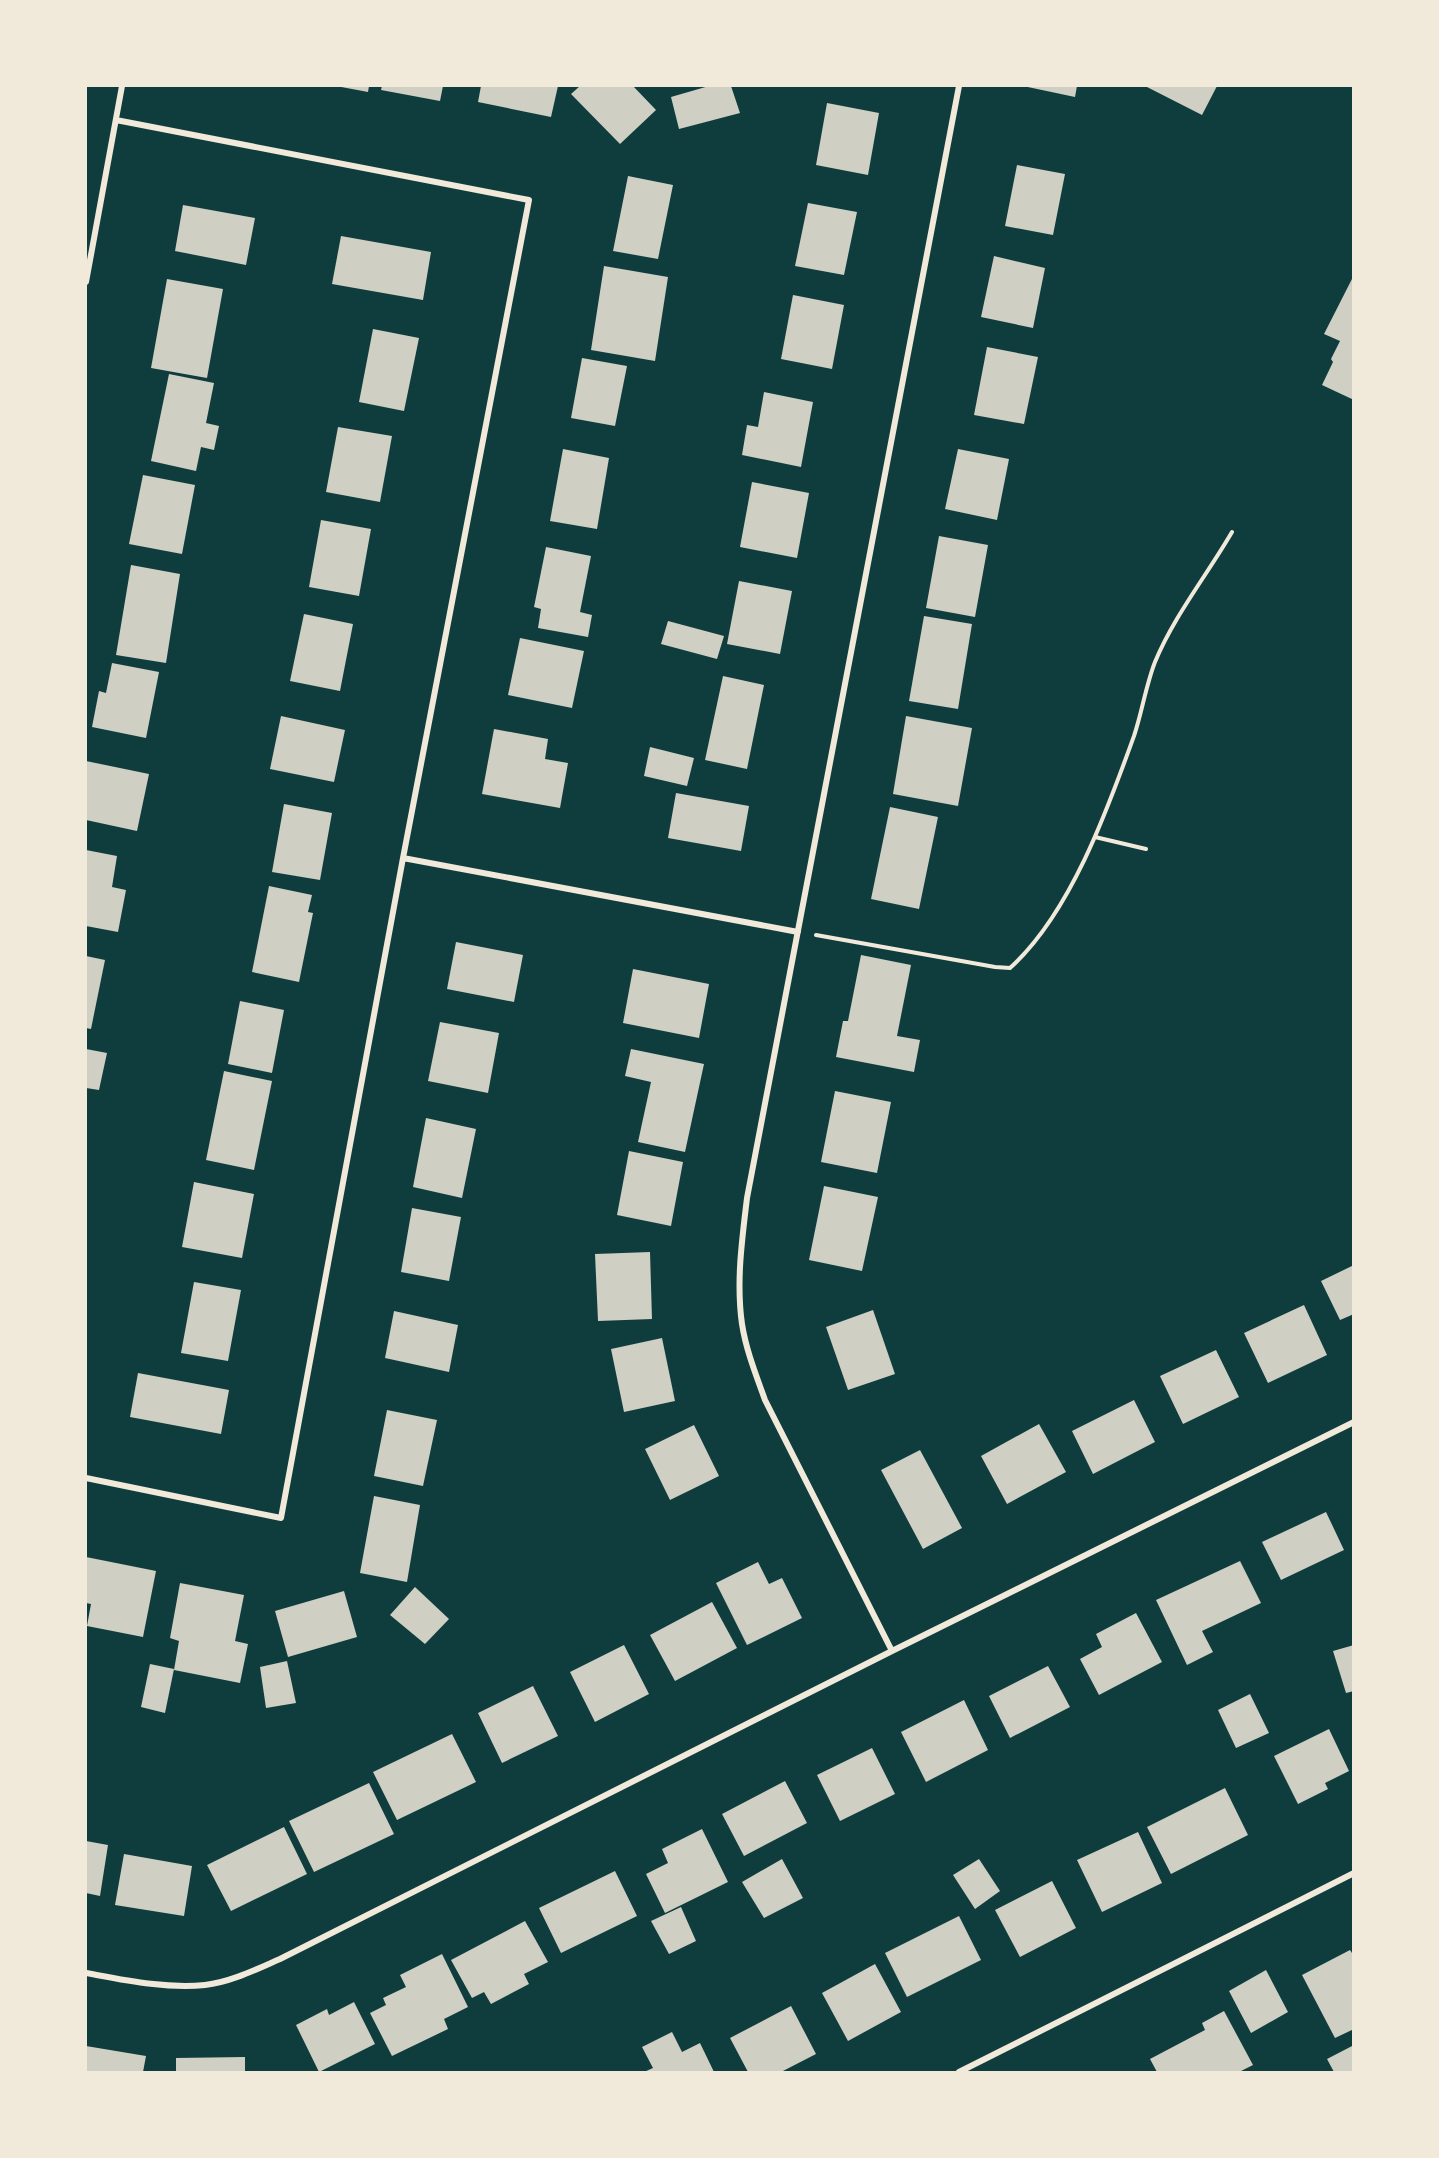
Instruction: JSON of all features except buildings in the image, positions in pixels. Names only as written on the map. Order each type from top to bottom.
[{"type":"street","points":[[86,282],[122,86]]},
{"type":"street","points":[[892,1651],[765,1400],[742,1324],[739,1282],[747,1198],[959,86]]},
{"type":"street","points":[[86,1478],[281,1518],[529,200],[116,120]]},
{"type":"street","points":[[404,858],[798,932]]},
{"type":"street","points":[[86,1973],[170,1985],[207,1985],[244,1974],[280,1959],[1353,1422]]},
{"type":"street","points":[[958,2073],[1353,1873]]},
{"type":"path","points":[[798,932],[995,967],[1010,968],[1024,956],[1068,891],[1095,837],[1134,735],[1154,665],[1163,644],[1232,532]]},
{"type":"path","points":[[1095,837],[1146,849]]}]
